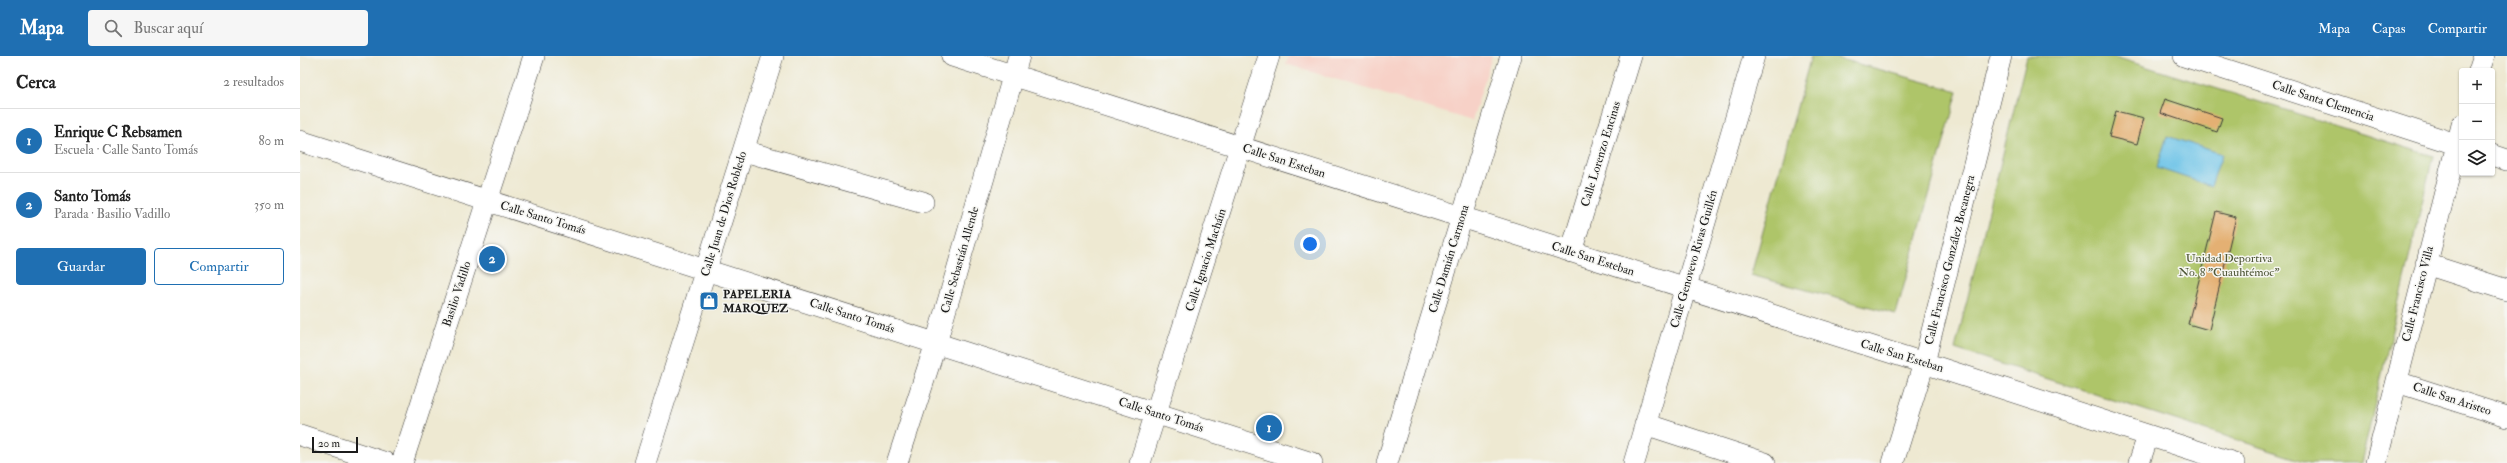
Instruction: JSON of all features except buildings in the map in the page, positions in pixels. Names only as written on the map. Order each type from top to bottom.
[{"type":"street","name":"Basilio Vadillo","points":[[402,463],[534,56]]},
{"type":"street","name":"Calle Juan de Dios Robledo","points":[[645,463],[707,270],[773,56]]},
{"type":"street","name":"Calle San Esteban","points":[[952,56],[1016,66],[1241,147],[1924,363],[2234,463]]},
{"type":"street","name":"Calle Ignacio Macháin","points":[[1140,463],[1157,414],[1269,56]]},
{"type":"street","name":"Calle Damián Carmona","points":[[1387,463],[1511,56]]},
{"type":"street","name":"Calle Lorenzo Encinas","points":[[1571,252],[1631,56]]},
{"type":"street","name":"Calle Genovevo Rivas Guillén","points":[[1634,463],[1754,56]]},
{"type":"street","name":"Calle Francisco González Bocanegra","points":[[1893,463],[1924,363],[2001,56]]},
{"type":"street","name":"Calle Santa Clemencia","points":[[2184,56],[2237,64],[2459,138]]},
{"type":"street","points":[[2480,68],[2484,56]]},
{"type":"street","name":"Calle Sebastián Allende","points":[[897,463],[936,343],[1016,66]]},
{"type":"street","name":"Calle Francisco Villa","points":[[2376,463],[2426,264],[2459,140]]},
{"type":"street","name":"Calle Santo Tomás","points":[[300,141],[1157,414],[1261,455],[1312,463]]},
{"type":"street","points":[[744,151],[923,202]]},
{"type":"street","points":[[2495,156],[2507,160]]},
{"type":"street","points":[[2426,264],[2507,290]]},
{"type":"street","name":"Calle San Aristeo","points":[[2396,382],[2507,417]]},
{"type":"street","points":[[1645,424],[1765,463]]},
{"type":"street","points":[[300,435],[386,463]]},
{"type":"street","points":[[2139,463],[2148,436]]},
{"type":"shaded area","points":[[1289,56],[1492,56],[1472,121],[1286,64]]},
{"type":"green space","points":[[1811,56],[1830,56],[1958,91],[1896,314],[1751,275]]},
{"type":"green space","name":"Unidad Deportiva No. 8 \"Cuauhtémoc\"","points":[[2027,56],[2112,56],[2433,156],[2361,463],[2309,463],[1955,349]]},
{"type":"water","points":[[2167,136],[2222,154],[2211,186],[2157,168]]},
{"type":"place","name":"Santo Tomás","points":[[492,259]]},
{"type":"place","name":"PAPELERIA MARQUEZ","points":[[709,301]]},
{"type":"place","name":"Enrique C Rebsamen","points":[[1269,428]]}]
